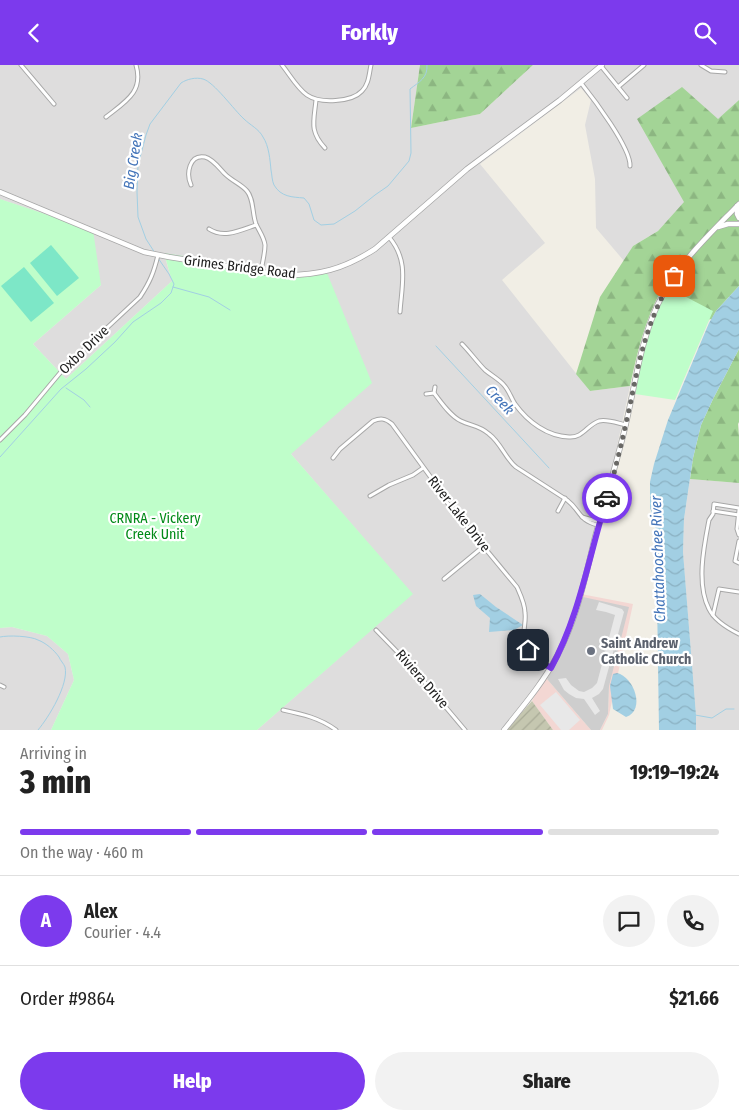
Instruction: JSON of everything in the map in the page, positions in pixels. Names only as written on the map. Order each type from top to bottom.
[{"type":"street","points":[[21,65],[54,104]]},
{"type":"street","points":[[106,117],[130,97],[136,89],[138,73],[136,65]]},
{"type":"street","points":[[282,65],[308,97],[325,101],[348,99],[356,96],[366,86],[371,65]]},
{"type":"street","points":[[618,87],[644,65]]},
{"type":"street","points":[[701,65],[711,71],[725,72]]},
{"type":"street","points":[[601,66],[627,98]]},
{"type":"street","name":"Grimes Bridge Road","points":[[0,192],[144,252],[281,275],[313,274],[329,271],[347,265],[375,249],[467,169],[601,66]]},
{"type":"street","points":[[581,83],[597,102],[615,131],[629,157],[630,166]]},
{"type":"street","points":[[316,100],[314,130],[318,141],[325,148]]},
{"type":"street","points":[[199,151],[201,157]]},
{"type":"street","points":[[191,185],[188,178],[189,167],[194,160],[206,157],[246,190],[251,199],[256,225],[265,243],[261,271]]},
{"type":"street","points":[[504,730],[551,668],[572,621],[614,472],[644,343],[656,308],[667,287],[684,262],[738,205]]},
{"type":"street","points":[[738,205],[737,214],[739,219]]},
{"type":"street","points":[[727,217],[739,223]]},
{"type":"street","points":[[715,229],[728,224],[739,223]]},
{"type":"street","points":[[209,229],[216,233],[229,234],[256,225]]},
{"type":"street","points":[[389,237],[398,250],[402,264],[400,312]]},
{"type":"street","name":"Oxbo Drive","points":[[0,440],[25,415],[65,367],[140,297],[154,271],[158,255]]},
{"type":"street","points":[[462,344],[486,370],[504,385],[516,405],[530,421],[542,429],[571,437],[581,434],[593,424],[601,421],[626,425]]},
{"type":"street","points":[[435,387],[434,393],[456,419],[481,428],[493,437],[509,461],[516,467],[565,498],[586,521],[599,524]]},
{"type":"street","points":[[426,394],[434,393]]},
{"type":"street","name":"River Lake Drive","points":[[333,458],[340,449],[373,421],[382,419],[392,423],[445,500],[513,581],[521,595],[525,613],[524,639],[528,650],[536,659],[551,668]]},
{"type":"street","points":[[370,496],[389,485],[413,475],[423,468]]},
{"type":"street","points":[[558,511],[565,498]]},
{"type":"street","points":[[739,535],[736,529],[739,509],[714,504],[712,516],[709,520],[702,563],[703,591],[708,608],[713,615],[739,634]]},
{"type":"street","points":[[713,511],[738,515]]},
{"type":"street","points":[[739,541],[735,561],[739,563]]},
{"type":"street","points":[[444,579],[484,546]]},
{"type":"street","points":[[713,615],[719,589],[739,592]]},
{"type":"street","name":"Riviera Drive","points":[[376,629],[411,665],[465,730]]},
{"type":"street","points":[[283,710],[315,718],[336,730]]},
{"type":"shaded area","points":[[0,65],[420,65],[411,128],[480,114],[533,65],[739,65],[739,100],[719,119],[685,202],[658,231],[633,246],[624,261],[596,228],[595,179],[585,125],[591,100],[581,88],[480,164],[545,243],[502,280],[590,391],[630,386],[610,479],[574,616],[547,674],[503,730],[257,730],[412,594],[291,454],[296,277],[164,254],[172,281],[66,379],[33,344],[101,285],[79,226],[0,199]]},
{"type":"shaded area","points":[[690,479],[739,483],[739,730],[696,730],[683,552],[684,519]]},
{"type":"shaded area","points":[[581,594],[633,604],[609,715],[602,730],[600,730],[608,714],[609,686],[583,597],[561,653],[547,679],[591,730],[553,730],[532,701],[560,649]]},
{"type":"shaded area","points":[[583,597],[629,607],[609,686],[608,714],[600,730],[591,730],[547,679],[561,653]]},
{"type":"shaded area","points":[[599,602],[622,609],[624,612],[603,689],[592,698],[600,711],[595,715],[584,699],[576,698],[569,694],[564,690],[558,679],[566,678],[571,685],[584,692],[597,683],[615,615],[596,610]]},
{"type":"shaded area","points":[[12,627],[47,636],[68,654],[74,680],[51,730],[0,730],[0,628]]},
{"type":"shaded area","points":[[556,692],[580,720],[569,730],[561,730],[540,705]]},
{"type":"shaded area","points":[[532,701],[553,730],[506,730]]},
{"type":"green space","points":[[420,65],[533,65],[480,114],[411,128]]},
{"type":"green space","points":[[682,87],[718,119],[739,100],[739,286],[716,311],[712,319],[705,320],[662,289],[646,324],[630,386],[590,391],[576,374],[600,297],[633,246],[658,231],[684,202],[637,119]]},
{"type":"green space","name":"CRNRA - Vickery Creek Unit","points":[[0,199],[93,230],[101,285],[33,344],[66,379],[172,281],[164,253],[296,277],[327,273],[372,383],[291,454],[413,594],[257,730],[51,730],[74,680],[68,654],[47,636],[12,627],[0,628]]},
{"type":"green space","points":[[51,245],[79,278],[57,296],[30,263]]},
{"type":"green space","points":[[24,267],[54,303],[31,322],[1,286]]},
{"type":"green space","points":[[667,287],[713,311],[675,400],[635,394],[644,343]]},
{"type":"green space","points":[[739,349],[739,483],[690,479],[701,425]]},
{"type":"water","name":"Chattahoochee River","points":[[739,286],[739,349],[701,425],[693,458],[684,519],[683,552],[696,730],[659,730],[656,530],[650,507],[650,482],[668,420],[709,323],[716,311]]},
{"type":"water","points":[[480,594],[523,625],[514,630],[489,632],[490,618],[476,606],[473,595]]},
{"type":"water","points":[[617,673],[628,681],[633,687],[635,694],[635,708],[626,717],[613,709],[610,686],[613,674]]},
{"type":"waterway","name":"Big Creek","points":[[155,253],[146,239],[138,217],[138,165],[150,124],[181,83],[195,78],[208,81],[259,132],[268,149],[274,185],[283,194],[304,198],[309,204],[314,220],[321,225],[334,224],[355,211],[388,186],[409,161],[411,153],[410,89],[420,82],[426,73],[427,65]]},
{"type":"waterway","name":"Big Creek","points":[[0,457],[61,389],[86,369],[133,322],[161,303],[171,293],[174,284],[158,258]]},
{"type":"waterway","points":[[173,287],[209,297],[230,310]]},
{"type":"waterway","name":"Creek","points":[[436,346],[549,468]]},
{"type":"waterway","points":[[66,388],[84,400],[90,407]]},
{"type":"waterway","name":"Big Creek","points":[[0,637],[25,637],[41,641],[55,652],[65,667],[61,691],[38,730]]},
{"type":"waterway","points":[[695,715],[712,718],[726,709],[734,709]]},
{"type":"way so far","points":[[607,498],[646,334],[659,303],[674,276]]},
{"type":"place","name":"Saint Andrew Catholic Church","points":[[591,651]]},
{"type":"route","points":[[528,650],[536,659],[551,668],[572,621],[607,498]]}]
